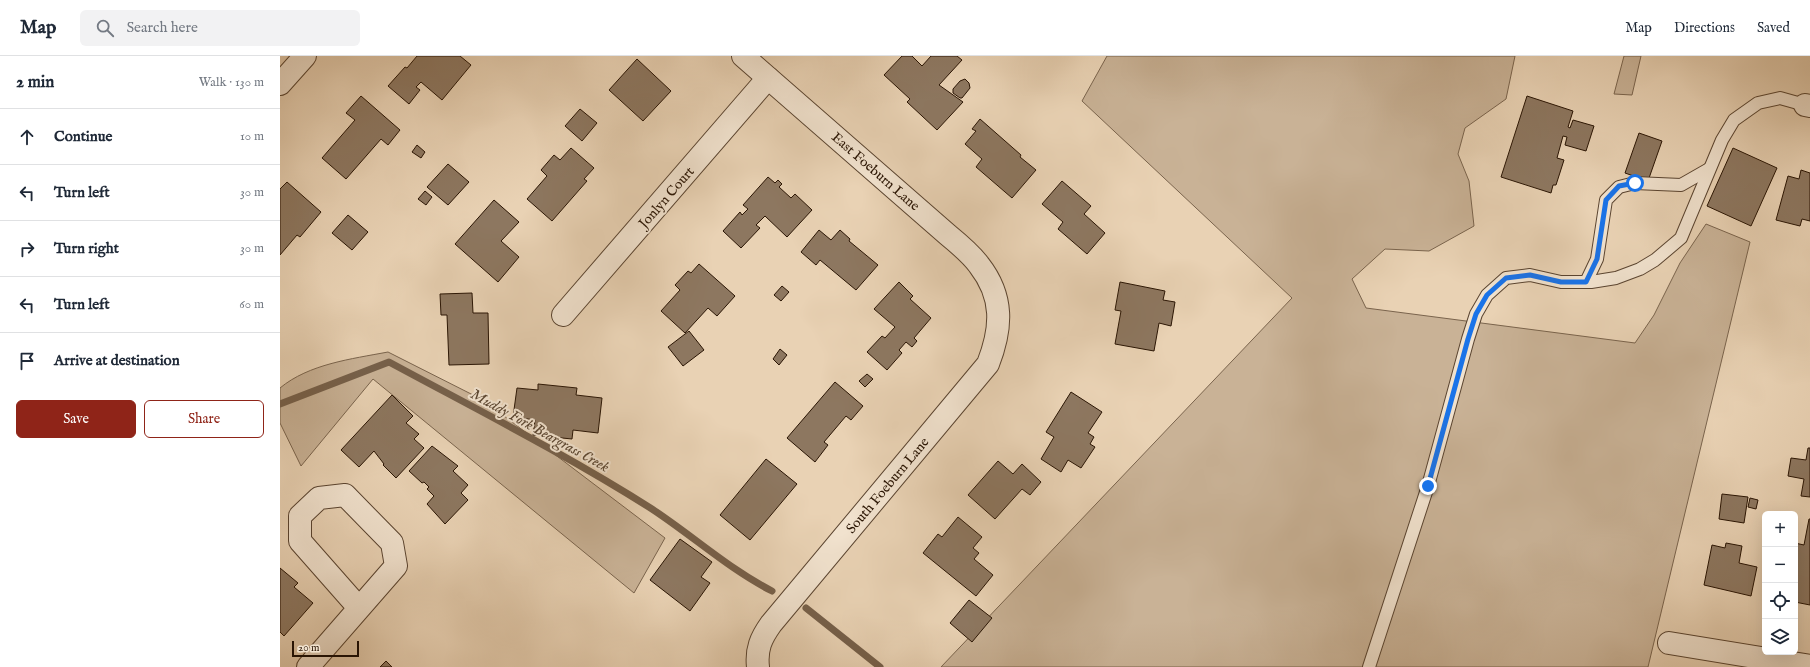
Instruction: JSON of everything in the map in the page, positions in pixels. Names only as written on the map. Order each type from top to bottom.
[{"type":"street","points":[[280,84],[305,56]]},
{"type":"street","name":"East Foeburn Lane","points":[[743,56],[948,234],[979,264],[996,297]]},
{"type":"street","name":"Jonlyn Court","points":[[563,315],[768,78]]},
{"type":"street","name":"South Foeburn Lane","points":[[758,667],[756,656],[758,646],[771,624],[988,364],[997,342],[1000,321],[996,297]]},
{"type":"street","points":[[308,667],[396,566],[392,543],[345,495],[319,498],[300,516],[300,541],[359,608]]},
{"type":"street","points":[[1669,643],[1810,666]]},
{"type":"lane","points":[[1369,667],[1428,486],[1476,314],[1487,295],[1506,278],[1530,275],[1561,282],[1586,282],[1616,278],[1640,270],[1681,238],[1722,140],[1734,120],[1758,103],[1780,98],[1807,106]]},
{"type":"lane","points":[[1586,282],[1597,259],[1606,200],[1619,186],[1635,183],[1681,185],[1709,169]]},
{"type":"shaded area","points":[[1107,56],[1515,56],[1506,99],[1465,128],[1458,154],[1469,181],[1474,226],[1429,251],[1385,249],[1352,279],[1366,308],[1635,343],[1654,315],[1680,263],[1706,224],[1750,242],[1648,667],[941,667],[1292,298],[1082,101]]},
{"type":"shaded area","points":[[1624,56],[1641,56],[1632,95],[1614,94]]},
{"type":"shaded area","points":[[388,352],[483,400],[665,538],[634,593],[373,379],[301,466],[280,423],[280,388],[291,380],[317,368],[345,360]]},
{"type":"building","points":[[417,56],[460,56],[471,65],[442,100],[421,82],[416,87],[420,90],[409,104],[388,86]]},
{"type":"building","points":[[902,56],[912,56],[922,66],[931,56],[957,56],[962,60],[939,85],[963,102],[937,130],[907,102],[910,99],[884,75]]},
{"type":"building","points":[[637,59],[671,91],[643,121],[609,90]]},
{"type":"building","points":[[965,79],[969,83],[970,88],[962,98],[960,98],[953,93],[953,89],[960,81]]},
{"type":"building","points":[[361,96],[400,130],[388,145],[381,139],[346,179],[322,158],[355,120],[346,113]]},
{"type":"building","points":[[1527,96],[1573,111],[1568,127],[1570,128],[1573,120],[1594,126],[1586,151],[1565,145],[1567,137],[1563,136],[1557,158],[1564,160],[1556,185],[1553,185],[1551,193],[1501,177]]},
{"type":"building","points":[[580,109],[597,123],[582,141],[565,126]]},
{"type":"building","points":[[980,119],[1036,170],[1012,198],[976,167],[982,159],[965,144],[976,131],[972,129]]},
{"type":"building","points":[[1639,133],[1662,141],[1648,181],[1625,173]]},
{"type":"building","points":[[417,145],[425,152],[421,158],[412,152]]},
{"type":"building","points":[[571,148],[594,168],[584,179],[587,181],[552,221],[527,199],[547,176],[541,170],[554,155],[560,160]]},
{"type":"building","points":[[1733,148],[1777,168],[1751,226],[1707,206]]},
{"type":"building","points":[[448,164],[469,182],[448,205],[427,187]]},
{"type":"building","points":[[1801,170],[1810,173],[1810,221],[1802,219],[1800,226],[1776,220],[1788,176],[1799,179]]},
{"type":"building","points":[[768,177],[775,183],[778,180],[782,184],[779,187],[791,198],[795,194],[812,210],[787,237],[765,216],[756,225],[760,228],[741,248],[723,231],[740,212],[742,215],[748,209],[743,205]]},
{"type":"building","points":[[1062,181],[1091,206],[1084,214],[1105,233],[1087,254],[1058,229],[1063,222],[1042,204]]},
{"type":"building","points":[[287,182],[321,212],[300,237],[297,235],[280,255],[280,189]]},
{"type":"building","points":[[425,191],[432,197],[426,205],[418,199]]},
{"type":"building","points":[[494,200],[519,222],[501,241],[519,257],[498,282],[455,244]]},
{"type":"building","points":[[348,215],[368,232],[352,250],[332,233]]},
{"type":"building","points":[[819,230],[831,240],[840,230],[850,239],[849,241],[878,265],[856,290],[820,260],[816,265],[801,252]]},
{"type":"building","points":[[699,264],[735,296],[717,316],[708,308],[685,333],[661,311],[680,290],[675,285],[688,271],[691,273]]},
{"type":"building","points":[[899,282],[913,296],[910,299],[931,318],[914,338],[917,341],[912,347],[906,342],[899,350],[902,353],[887,370],[867,352],[882,336],[885,338],[895,327],[874,309]]},
{"type":"building","points":[[1120,282],[1165,291],[1163,300],[1175,302],[1171,326],[1159,323],[1154,351],[1115,344],[1121,311],[1115,310]]},
{"type":"building","points":[[782,286],[789,292],[781,301],[774,295]]},
{"type":"building","points":[[472,293],[473,313],[488,313],[489,364],[449,365],[447,315],[441,315],[440,294]]},
{"type":"building","points":[[689,331],[704,350],[683,366],[668,347]]},
{"type":"building","points":[[780,349],[787,355],[779,365],[773,359]]},
{"type":"building","points":[[867,374],[873,379],[865,387],[859,381]]},
{"type":"building","points":[[835,382],[863,406],[851,420],[846,416],[824,442],[828,445],[815,462],[787,438]]},
{"type":"building","points":[[538,384],[577,388],[576,395],[602,398],[598,433],[573,430],[572,439],[533,435],[535,420],[513,417],[517,388],[538,390]]},
{"type":"building","points":[[1071,392],[1102,412],[1088,433],[1094,437],[1090,444],[1095,447],[1081,468],[1068,460],[1061,472],[1041,459],[1054,437],[1046,432]]},
{"type":"building","points":[[392,395],[413,416],[406,423],[419,434],[414,439],[424,448],[396,478],[383,465],[384,464],[374,451],[359,467],[341,450]]},
{"type":"building","points":[[432,446],[458,466],[453,471],[468,485],[461,493],[468,500],[445,524],[427,504],[434,496],[427,489],[429,487],[424,482],[422,483],[409,471]]},
{"type":"building","points":[[1808,448],[1810,448],[1810,497],[1801,496],[1804,479],[1788,476],[1791,458],[1806,460]]},
{"type":"building","points":[[766,459],[797,484],[750,540],[720,515]]},
{"type":"building","points":[[998,461],[1013,474],[1022,464],[1041,482],[1030,495],[1022,489],[995,519],[968,495]]},
{"type":"building","points":[[1722,494],[1748,497],[1744,523],[1719,519]]},
{"type":"building","points":[[1750,498],[1758,500],[1756,509],[1748,507]]},
{"type":"building","points":[[958,517],[982,537],[973,548],[979,553],[974,559],[993,575],[976,596],[923,553],[938,534],[942,537]]},
{"type":"building","points":[[1810,519],[1810,605],[1798,603],[1798,544],[1804,545]]},
{"type":"building","points":[[680,539],[712,562],[701,577],[710,583],[690,611],[650,580]]},
{"type":"building","points":[[1726,543],[1742,546],[1739,563],[1757,567],[1751,596],[1704,585],[1712,545],[1725,548]]},
{"type":"building","points":[[280,568],[298,583],[294,587],[313,603],[284,636],[280,632]]},
{"type":"building","points":[[969,600],[992,618],[972,642],[950,623]]},
{"type":"building","points":[[386,661],[392,667],[380,667]]},
{"type":"waterway","name":"Muddy Fork Beargrass Creek","points":[[280,404],[389,362],[522,433],[620,489],[667,519],[741,573],[772,591]]},
{"type":"waterway","name":"Muddy Fork Beargrass Creek","points":[[806,608],[880,667]]},
{"type":"route","points":[[1428,486],[1468,339],[1476,314],[1487,295],[1506,278],[1530,275],[1561,282],[1586,282],[1597,259],[1606,200],[1619,186],[1635,183]]}]
